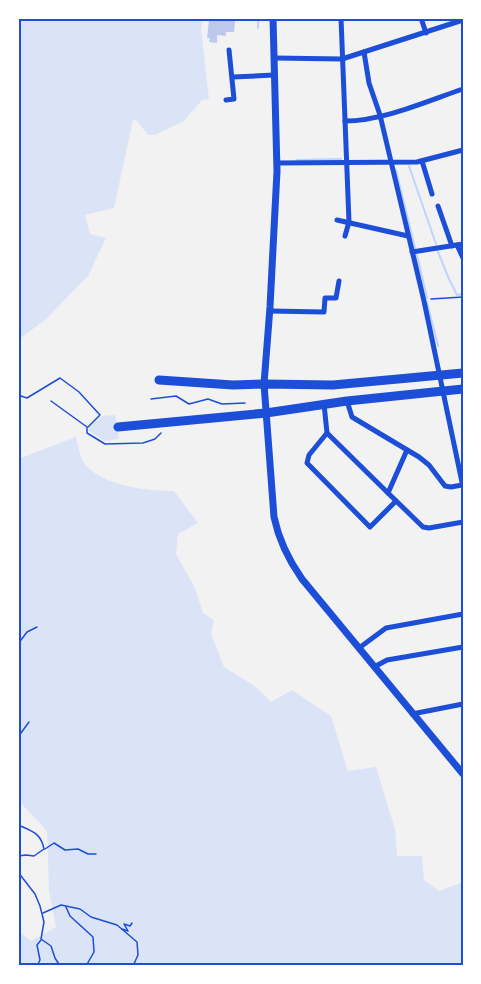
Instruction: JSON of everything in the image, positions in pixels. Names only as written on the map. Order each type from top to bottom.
[{"type":"highway","points":[[159,380],[233,385],[333,385],[463,373]]},
{"type":"highway","points":[[118,427],[266,413],[347,401],[463,389]]},
{"type":"street","points":[[273,18],[277,163],[264,384],[274,517],[278,536],[284,552],[302,579],[412,714],[460,766],[463,774]]},
{"type":"street","points":[[341,18],[348,162],[349,222],[345,236]]},
{"type":"street","points":[[421,18],[426,33]]},
{"type":"street","points":[[274,58],[342,59],[463,20]]},
{"type":"street","points":[[226,100],[234,99],[229,50]]},
{"type":"street","points":[[347,401],[352,417],[429,465],[445,486],[463,484],[460,460],[442,391],[424,301],[380,115],[369,83],[364,52]]},
{"type":"street","points":[[233,77],[274,75]]},
{"type":"street","points":[[345,121],[356,121],[380,115],[463,89]]},
{"type":"street","points":[[277,163],[422,161],[463,150]]},
{"type":"street","points":[[422,161],[432,194]]},
{"type":"street","points":[[438,206],[463,258]]},
{"type":"street","points":[[337,220],[408,236]]},
{"type":"street","points":[[412,252],[457,245]]},
{"type":"street","points":[[270,311],[324,312],[325,298],[336,298],[339,281]]},
{"type":"street","points":[[324,404],[327,433],[423,527],[463,522]]},
{"type":"street","points":[[327,433],[309,455],[307,464],[370,527],[396,501]]},
{"type":"street","points":[[388,493],[407,450]]},
{"type":"street","points":[[359,648],[386,628],[463,614]]},
{"type":"street","points":[[374,667],[387,660],[463,647]]},
{"type":"street","points":[[412,714],[463,704]]},
{"type":"path","points":[[424,301],[463,297]]},
{"type":"path","points":[[18,395],[27,398],[60,378],[80,392],[100,415],[87,427]]},
{"type":"path","points":[[151,399],[176,396],[189,404],[208,399],[222,404],[245,403]]},
{"type":"path","points":[[51,401],[87,427],[87,432],[105,444],[143,443],[155,439],[166,428]]},
{"type":"path","points":[[18,644],[27,632],[37,627]]},
{"type":"path","points":[[18,737],[29,722]]},
{"type":"path","points":[[18,825],[31,828],[40,837],[44,849]]},
{"type":"path","points":[[18,856],[34,856],[54,843],[65,850],[78,849],[88,854],[96,854]]},
{"type":"path","points":[[18,873],[35,894],[43,913],[42,940],[37,945],[40,960],[37,966]]},
{"type":"path","points":[[43,913],[59,906],[66,906],[82,909],[91,916],[117,925],[137,942],[138,955],[133,966]]},
{"type":"path","points":[[66,906],[70,916],[93,937],[94,952],[86,966]]},
{"type":"path","points":[[122,929],[128,931],[124,924],[130,926],[132,923]]},
{"type":"path","points":[[42,940],[52,946],[60,966]]},
{"type":"shaded area","points":[[18,18],[203,18],[201,29],[209,99],[202,100],[184,121],[155,135],[148,135],[137,121],[133,120],[114,208],[85,215],[90,234],[106,238],[88,276],[45,320],[18,340]]},
{"type":"shaded area","points":[[115,415],[119,439],[104,441],[89,431],[89,427],[102,416]]},
{"type":"shaded area","points":[[76,437],[83,461],[102,478],[126,486],[174,491],[198,523],[178,534],[176,554],[195,588],[203,613],[214,620],[211,634],[224,667],[256,687],[271,702],[292,690],[331,716],[348,771],[376,767],[395,829],[397,856],[422,856],[424,880],[439,891],[463,882],[463,966],[18,966],[18,931],[31,941],[56,927],[49,891],[47,831],[18,800],[18,459]]},
{"type":"building","points":[[209,20],[235,21],[234,32],[226,32],[226,36],[217,35],[217,43],[209,42],[210,38],[207,38]]},
{"type":"waterway","points":[[258,18],[258,28]]},
{"type":"waterway","points":[[297,160],[341,159]]},
{"type":"waterway","points":[[409,166],[436,244]]},
{"type":"waterway","points":[[396,170],[415,248]]},
{"type":"waterway","points":[[438,252],[457,295],[463,294]]},
{"type":"waterway","points":[[417,255],[427,298]]},
{"type":"waterway","points":[[427,302],[438,346]]}]
